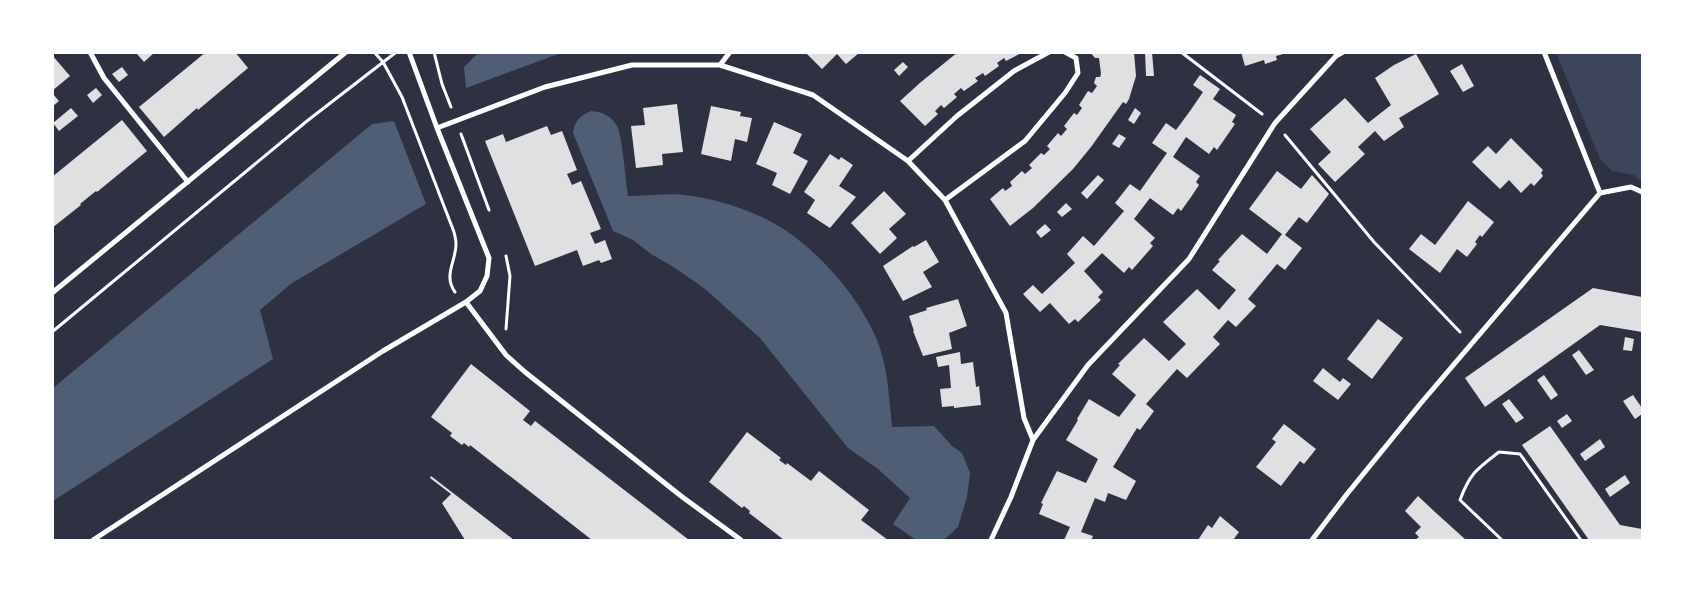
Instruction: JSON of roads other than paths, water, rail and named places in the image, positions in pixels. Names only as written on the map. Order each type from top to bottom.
[{"type":"street","points":[[90,52],[104,78],[188,182]]},
{"type":"street","points":[[52,293],[346,52]]},
{"type":"street","points":[[93,540],[383,351],[466,302],[480,291],[487,276],[489,258],[409,52]]},
{"type":"street","points":[[720,65],[730,52]]},
{"type":"street","points":[[908,161],[957,116],[1014,71],[1049,52]]},
{"type":"street","points":[[945,200],[1025,141],[1065,93],[1078,73],[1076,58],[1065,52]]},
{"type":"street","points":[[991,540],[1011,497],[1033,440],[1088,365],[1189,259],[1275,123],[1335,54],[1343,52]]},
{"type":"street","points":[[1544,52],[1600,193]]},
{"type":"street","points":[[437,128],[545,87],[632,65],[720,65],[813,95],[908,161],[945,200],[1006,313],[1024,418],[1033,440]]},
{"type":"street","points":[[1312,540],[1372,463],[1600,193],[1630,187],[1642,192]]},
{"type":"street","points":[[466,302],[506,355],[525,372],[674,490],[741,540]]}]
